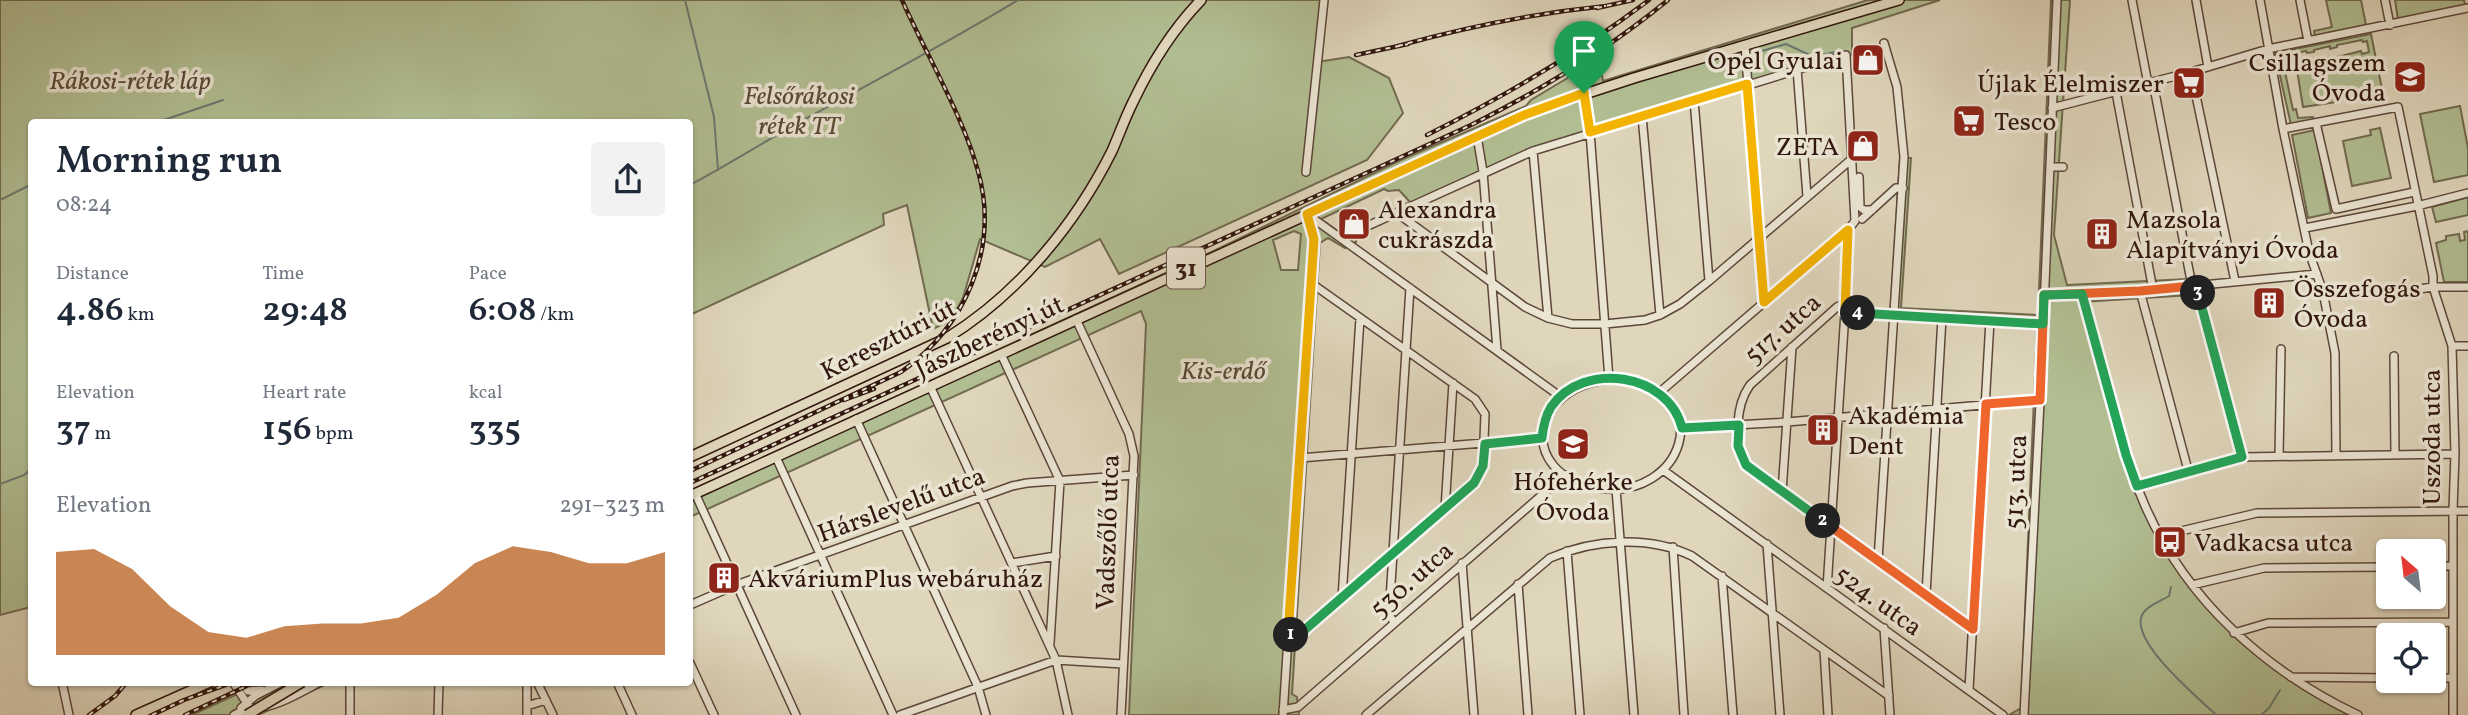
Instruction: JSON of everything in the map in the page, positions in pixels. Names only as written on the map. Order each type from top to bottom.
[{"type":"main road","name":"Keresztúri út","points":[[693,456],[947,338],[974,319],[1023,276],[1052,244],[1080,206],[1111,151],[1150,69],[1201,0]]},
{"type":"main road","name":"31","points":[[1307,214],[1545,106],[1899,0]]},
{"type":"main road","name":"Jászberényi út","points":[[693,495],[1307,214]]},
{"type":"main road","points":[[136,715],[198,686]]},
{"type":"main road","points":[[247,702],[291,686]]},
{"type":"street","points":[[1306,172],[1324,0]]},
{"type":"street","name":"513. utca","points":[[2024,715],[2057,0]]},
{"type":"street","points":[[2132,0],[2194,286],[2242,457]]},
{"type":"street","points":[[2196,0],[2208,67]]},
{"type":"street","points":[[2260,0],[2267,49],[2309,252],[2323,292],[2335,353],[2336,455]]},
{"type":"street","points":[[2300,0],[2308,41]]},
{"type":"street","points":[[2385,0],[2390,24]]},
{"type":"street","points":[[2052,108],[2267,49],[2468,8]]},
{"type":"street","points":[[1878,559],[1904,156],[1897,87],[1884,43]]},
{"type":"street","points":[[1745,45],[1764,302]]},
{"type":"street","points":[[1341,239],[1533,151],[1846,55],[1855,221],[1848,230],[1660,392]]},
{"type":"street","points":[[1797,69],[1807,196]]},
{"type":"street","points":[[2191,72],[2235,281]]},
{"type":"street","points":[[2116,92],[2153,290]]},
{"type":"street","points":[[1584,93],[1590,132],[1609,379]]},
{"type":"street","points":[[1694,100],[1709,281]]},
{"type":"street","name":"Uszoda utca","points":[[2316,123],[2398,107],[2433,287],[2452,346],[2455,454],[2452,566],[2453,715]]},
{"type":"street","points":[[1642,116],[1660,315]]},
{"type":"street","points":[[2283,129],[2316,123],[2336,209],[2414,192]]},
{"type":"street","points":[[1477,136],[1483,172],[1497,350]]},
{"type":"street","points":[[1533,151],[1548,318]]},
{"type":"street","points":[[1397,213],[1525,307],[1548,318],[1572,324],[1645,320],[1680,304],[1853,158]]},
{"type":"street","points":[[2050,167],[2063,167]]},
{"type":"street","points":[[1859,177],[1860,207],[1872,210]]},
{"type":"street","points":[[1863,219],[1896,188],[1903,188]]},
{"type":"street","points":[[2305,228],[2468,193]]},
{"type":"street","points":[[1307,214],[1561,397]]},
{"type":"street","points":[[1283,713],[1314,239],[1307,214]]},
{"type":"street","points":[[1314,239],[1329,230]]},
{"type":"street","points":[[1846,303],[1848,230]]},
{"type":"street","points":[[2044,295],[2153,290],[2317,274]]},
{"type":"street","points":[[1288,635],[1301,633],[1474,483],[1483,466],[1485,444],[1485,414],[1475,399],[1311,283]]},
{"type":"street","points":[[2323,292],[2384,293],[2433,287],[2468,287]]},
{"type":"street","points":[[1394,622],[1389,615],[1410,288]]},
{"type":"street","points":[[2140,291],[2188,470]]},
{"type":"street","points":[[2082,294],[2137,486],[2160,536],[2192,585],[2234,632],[2290,677],[2358,715]]},
{"type":"street","name":"517. utca","points":[[1846,303],[1845,312],[2043,324]]},
{"type":"street","name":"517. utca","points":[[1846,303],[1837,307],[1750,384],[1744,396],[1738,446],[1746,465],[1973,629]]},
{"type":"street","points":[[1827,588],[1845,312]]},
{"type":"street","points":[[1342,597],[1360,317]]},
{"type":"street","points":[[1926,594],[1942,318]]},
{"type":"street","name":"Vadszőlő utca","points":[[1076,319],[1129,434],[1134,456],[1121,715]]},
{"type":"street","points":[[1969,690],[1990,320]]},
{"type":"street","points":[[2452,346],[2468,346]]},
{"type":"street","points":[[1782,492],[1792,347]]},
{"type":"street","points":[[2279,456],[2281,349]]},
{"type":"street","points":[[1001,354],[1060,481],[1050,647]]},
{"type":"street","points":[[2394,356],[2395,455]]},
{"type":"street","points":[[1609,379],[1640,383],[1660,392],[1675,409],[1682,428],[1678,450],[1663,470],[1646,481],[1616,489],[1587,485],[1565,475],[1552,463],[1542,438],[1547,416],[1561,397],[1584,384],[1609,379]]},
{"type":"street","points":[[1445,509],[1453,383]]},
{"type":"street","points":[[930,386],[1056,660],[1068,715]]},
{"type":"street","points":[[1682,428],[1787,422],[2040,400]]},
{"type":"street","points":[[856,419],[978,687],[986,715]]},
{"type":"street","points":[[1300,458],[1542,438]]},
{"type":"street","points":[[2137,486],[2242,457],[2455,454]]},
{"type":"street","points":[[776,457],[894,715]]},
{"type":"street","name":"524. utca","points":[[1663,470],[2003,715]]},
{"type":"street","name":"Hárslevelű utca","points":[[693,605],[736,585],[1027,483],[1134,475]]},
{"type":"street","name":"530. utca","points":[[1283,713],[1298,707],[1565,475]]},
{"type":"street","points":[[1616,489],[1634,715]]},
{"type":"street","points":[[693,497],[796,715]]},
{"type":"street","points":[[2160,536],[2257,513],[2468,510]]},
{"type":"street","points":[[1366,715],[1550,558],[1567,551],[1620,543],[1648,542],[1673,547],[1692,556],[1889,696]]},
{"type":"street","points":[[1767,544],[1780,715]]},
{"type":"street","points":[[1673,547],[1684,715]]},
{"type":"street","points":[[1567,551],[1580,715]]},
{"type":"street","points":[[1012,563],[1056,556]]},
{"type":"street","points":[[1462,564],[1474,715]]},
{"type":"street","points":[[2446,566],[2452,566]]},
{"type":"street","points":[[2192,585],[2264,568],[2376,567]]},
{"type":"street","points":[[1722,576],[1732,715]]},
{"type":"street","points":[[1518,584],[1528,715]]},
{"type":"street","points":[[2234,632],[2268,623],[2452,622]]},
{"type":"street","points":[[1884,628],[1890,715]]},
{"type":"street","points":[[1824,650],[1828,715]]},
{"type":"street","points":[[900,715],[1056,660],[1123,664]]},
{"type":"street","points":[[693,670],[714,715]]},
{"type":"street","points":[[2290,677],[2376,678]]},
{"type":"street","points":[[2446,678],[2453,678]]},
{"type":"street","points":[[63,686],[69,715]]},
{"type":"street","points":[[235,686],[247,702],[258,709],[312,686]]},
{"type":"street","points":[[234,715],[247,702],[274,686]]},
{"type":"street","points":[[350,686],[350,715]]},
{"type":"street","points":[[438,715],[439,686]]},
{"type":"street","points":[[527,686],[527,711]]},
{"type":"street","points":[[539,686],[553,715]]},
{"type":"street","points":[[619,686],[632,715]]},
{"type":"street","points":[[527,711],[546,700]]},
{"type":"street","points":[[234,715],[247,702]]},
{"type":"green space","name":"Felsőrákosi rétek TT","points":[[0,0],[1326,0],[1317,62],[1349,57],[1389,78],[1403,113],[1367,160],[1119,274],[1100,239],[1045,267],[980,239],[963,298],[951,320],[933,329],[907,205],[883,214],[884,225],[693,314],[693,119],[28,119],[28,608],[0,615]]},
{"type":"green space","name":"Kis-erdő","points":[[1868,0],[1940,0],[1852,28],[1852,55],[1842,60],[1539,151],[1357,235],[1356,242],[1345,248],[1328,238],[1320,243],[1292,694],[1297,697],[1299,715],[1129,715],[1146,324],[1141,311],[693,516],[693,490],[1220,248],[1403,159],[1526,106],[1531,100],[1599,59],[1603,81]],"holes":[[[1384,189],[1399,190],[1410,202],[1342,234],[1321,219]],[[1294,231],[1301,234],[1298,270],[1281,270],[1273,240]]]},
{"type":"green space","points":[[2051,0],[2070,0],[2054,235],[2067,285],[2187,279],[2191,295],[2081,302],[2134,486],[2150,523],[2170,558],[2193,591],[2220,622],[2282,675],[2351,715],[2009,715],[2021,708],[2037,326],[1890,319],[1900,158],[1911,158],[1901,308],[2038,315]]},
{"type":"green space","points":[[2326,0],[2361,0],[2366,25],[2315,36],[2314,31],[2332,27]]},
{"type":"green space","points":[[2395,0],[2464,0],[2465,5],[2398,19]]},
{"type":"green space","points":[[2371,34],[2384,99],[2379,100],[2377,92],[2303,107],[2296,64],[2361,51],[2362,54],[2369,52],[2367,41],[2291,54],[2291,57],[2287,58],[2289,65],[2284,67],[2293,110],[2296,109],[2298,118],[2313,117],[2314,120],[2291,125],[2275,53]]},
{"type":"green space","points":[[2460,106],[2468,148],[2468,175],[2434,182],[2420,114]]},
{"type":"green space","points":[[2380,128],[2391,178],[2352,186],[2343,141],[2371,135],[2370,130]]},
{"type":"green space","points":[[2315,130],[2331,213],[2308,218],[2292,135]]},
{"type":"green space","points":[[2468,197],[2468,215],[2436,222],[2432,207]]},
{"type":"green space","points":[[2468,231],[2468,282],[2444,282],[2436,243],[2446,240],[2446,236],[2459,234],[2460,241],[2465,240],[2464,232]]},
{"type":"green space","points":[[322,686],[258,715],[192,715],[250,688]]},
{"type":"waterway","points":[[685,0],[714,117],[718,170]]},
{"type":"waterway","points":[[693,183],[1018,0]]},
{"type":"waterway","points":[[1762,51],[1786,44],[1814,57],[1835,52]]},
{"type":"waterway","points":[[1720,61],[1737,56]]},
{"type":"waterway","points":[[167,119],[223,100]]},
{"type":"waterway","points":[[0,200],[28,186]]},
{"type":"waterway","points":[[0,484],[28,472]]},
{"type":"waterway","points":[[2171,587],[2169,596],[2144,612],[2141,626],[2155,654],[2216,715]]},
{"type":"waterway","points":[[2261,715],[2269,708],[2280,690]]},
{"type":"railway","points":[[693,470],[901,372],[924,354],[943,333],[972,284],[984,229],[984,200],[978,171],[954,107],[902,0]]},
{"type":"railway","points":[[1597,8],[1633,0]]},
{"type":"railway","points":[[1427,135],[1541,73],[1649,0]]},
{"type":"railway","points":[[693,482],[1471,125],[1573,68],[1668,0]]},
{"type":"railway","points":[[1398,46],[1501,22],[1606,6]]},
{"type":"railway","points":[[1356,55],[1408,44]]},
{"type":"railway","points":[[844,400],[874,389]]},
{"type":"railway","points":[[89,715],[115,696],[124,686]]},
{"type":"railway","points":[[152,715],[223,686]]},
{"type":"railway","points":[[185,715],[247,686]]},
{"type":"place","name":"Opel Gyulai","points":[[1868,60]]},
{"type":"place","name":"Csillagszem Óvoda","points":[[2410,77]]},
{"type":"place","name":"Újlak Élelmiszer","points":[[2189,83]]},
{"type":"place","name":"Tesco","points":[[1969,121]]},
{"type":"place","name":"ZETA","points":[[1863,146]]},
{"type":"place","name":"Alexandra cukrászda","points":[[1354,224]]},
{"type":"place","name":"Mazsola Alapítványi Óvoda","points":[[2102,234]]},
{"type":"place","name":"Összefogás Óvoda","points":[[2269,303]]},
{"type":"place","name":"Akadémia Dent","points":[[1823,430]]},
{"type":"place","name":"Hófehérke Óvoda","points":[[1573,444]]},
{"type":"place","name":"Vadkacsa utca","points":[[2170,542]]},
{"type":"place","name":"AkváriumPlus webáruház","points":[[724,578]]},
{"type":"route","points":[[1584,93],[1524,115],[1307,214],[1314,239],[1288,635],[1301,633],[1474,483],[1483,466],[1485,444],[1542,438],[1551,407],[1561,397],[1591,382],[1618,379],[1640,383],[1660,392],[1675,409],[1682,428],[1739,425],[1738,446],[1746,465],[1973,629],[1986,404],[2040,400],[2044,295],[2196,286],[2242,457],[2137,486],[2082,294],[2044,295],[2043,324],[1845,312],[1848,230],[1764,302],[1747,84],[1590,132],[1584,93]]},
{"type":"park label","name":"Rákosi-rétek láp","points":[[130,80]]}]
